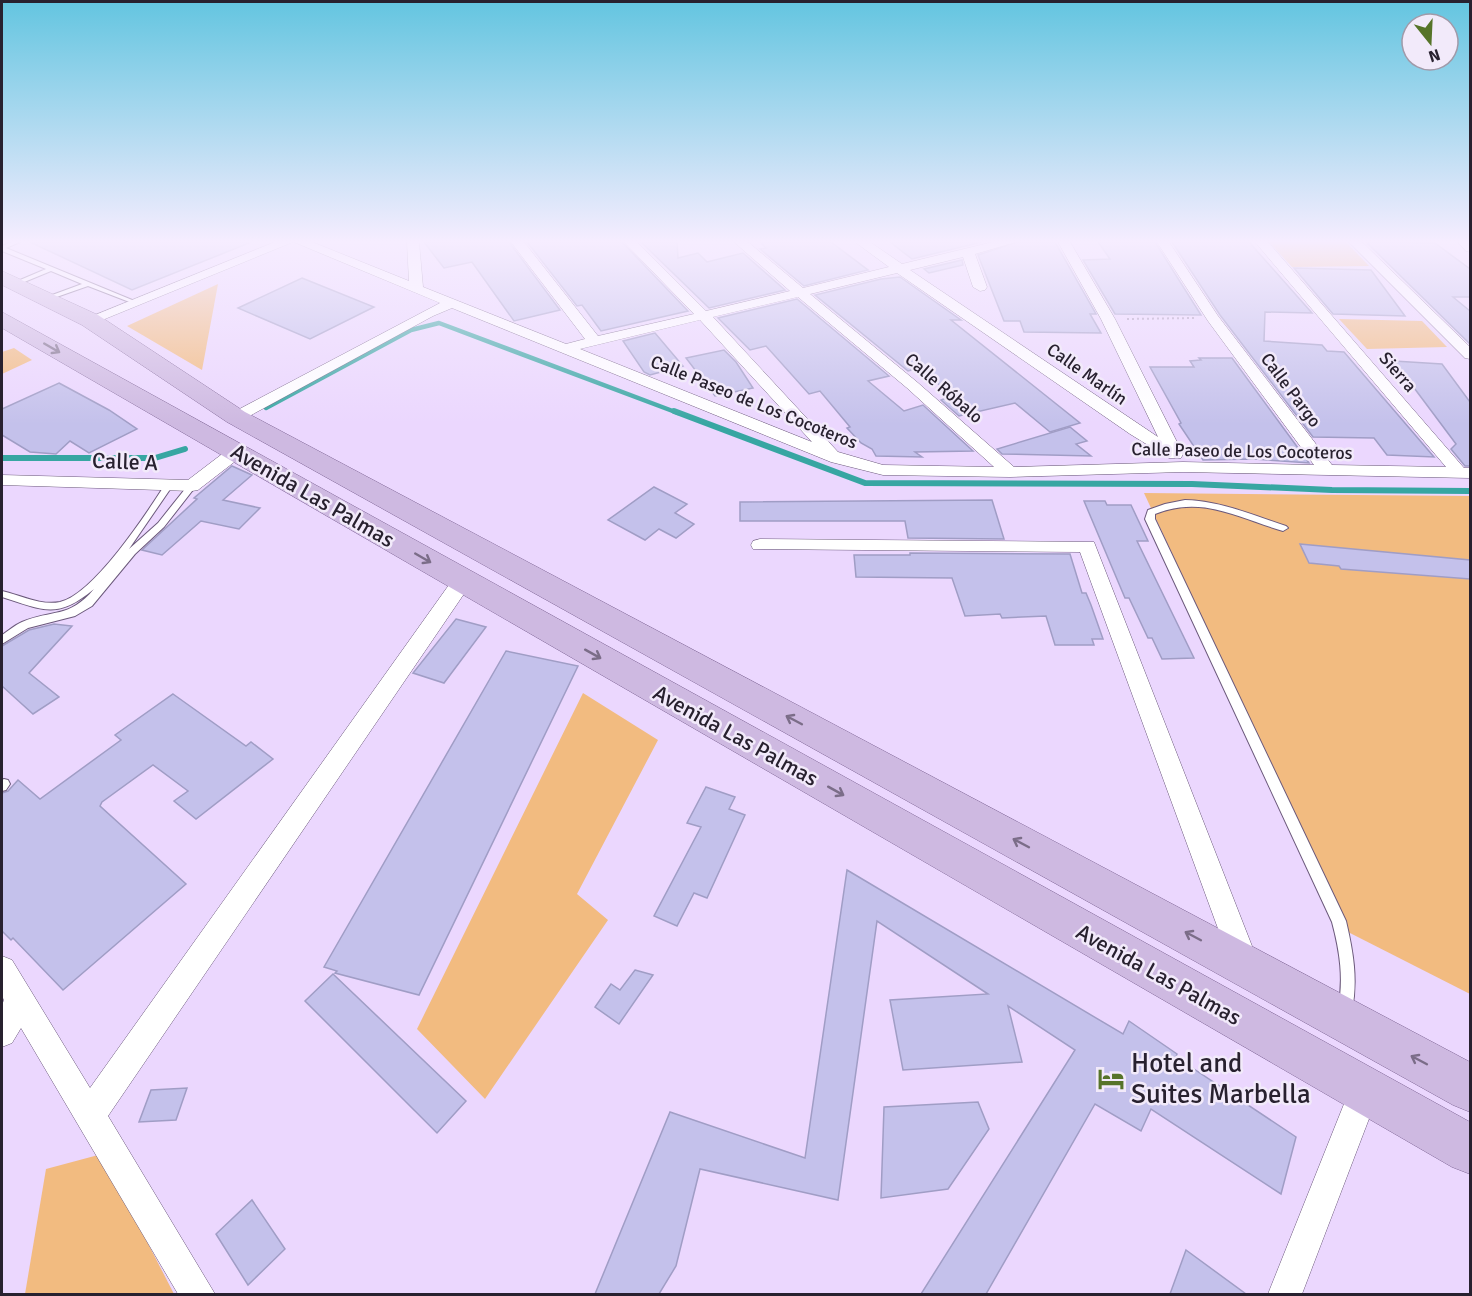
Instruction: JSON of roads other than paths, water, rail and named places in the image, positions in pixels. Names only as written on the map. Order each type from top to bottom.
[{"type":"main road","name":"Avenida Las Palmas","points":[[53,302],[90,320],[236,417],[1470,1088]]},
{"type":"main road","name":"Avenida Las Palmas","points":[[2,319],[1470,1149]]},
{"type":"street","points":[[90,320],[133,302]]},
{"type":"street","points":[[564,302],[594,341]]},
{"type":"street","points":[[690,302],[837,458]]},
{"type":"street","points":[[567,348],[755,302]]},
{"type":"street","name":"Calle Róbalo","points":[[811,302],[912,385],[1010,472]]},
{"type":"street","name":"Calle Marlín","points":[[948,302],[1136,431],[1174,452]]},
{"type":"street","points":[[1099,302],[1183,467]]},
{"type":"street","name":"Calle Pargo","points":[[1203,302],[1328,471]]},
{"type":"street","name":"Sierra","points":[[1315,302],[1465,472]]},
{"type":"street","points":[[1421,302],[1463,341],[1470,355]]},
{"type":"street","points":[[236,417],[428,313],[453,303]]},
{"type":"street","name":"Calle Paseo de Los Cocoteros","points":[[453,303],[837,458],[883,470],[1010,472],[1183,467],[1465,472]]},
{"type":"street","points":[[192,486],[236,452]]},
{"type":"street","name":"Calle A","points":[[2,480],[192,486]]},
{"type":"street","points":[[760,545],[1087,546],[1245,965]]},
{"type":"street","points":[[89,1116],[463,580]]},
{"type":"street","points":[[2,970],[197,1294]]},
{"type":"street","points":[[2,1033],[21,999]]},
{"type":"street","points":[[1285,1294],[1365,1090]]},
{"type":"lane","points":[[2,594],[49,606],[64,605],[78,599],[136,536],[169,485]]},
{"type":"lane","points":[[2,640],[25,625],[71,613],[88,603],[192,486]]},
{"type":"lane","points":[[1283,528],[1200,502],[1161,507],[1151,512],[1150,519],[1339,921],[1348,959],[1351,985],[1343,1019]]},
{"type":"waterway","points":[[266,408],[411,330],[439,323],[678,413]]},
{"type":"waterway","points":[[674,411],[865,483],[1192,484],[1332,490],[1470,491]]},
{"type":"waterway","points":[[2,458],[155,458],[185,449]]},
{"type":"place","name":"Hotel and Suites Marbella","points":[[1111,1079]]}]
